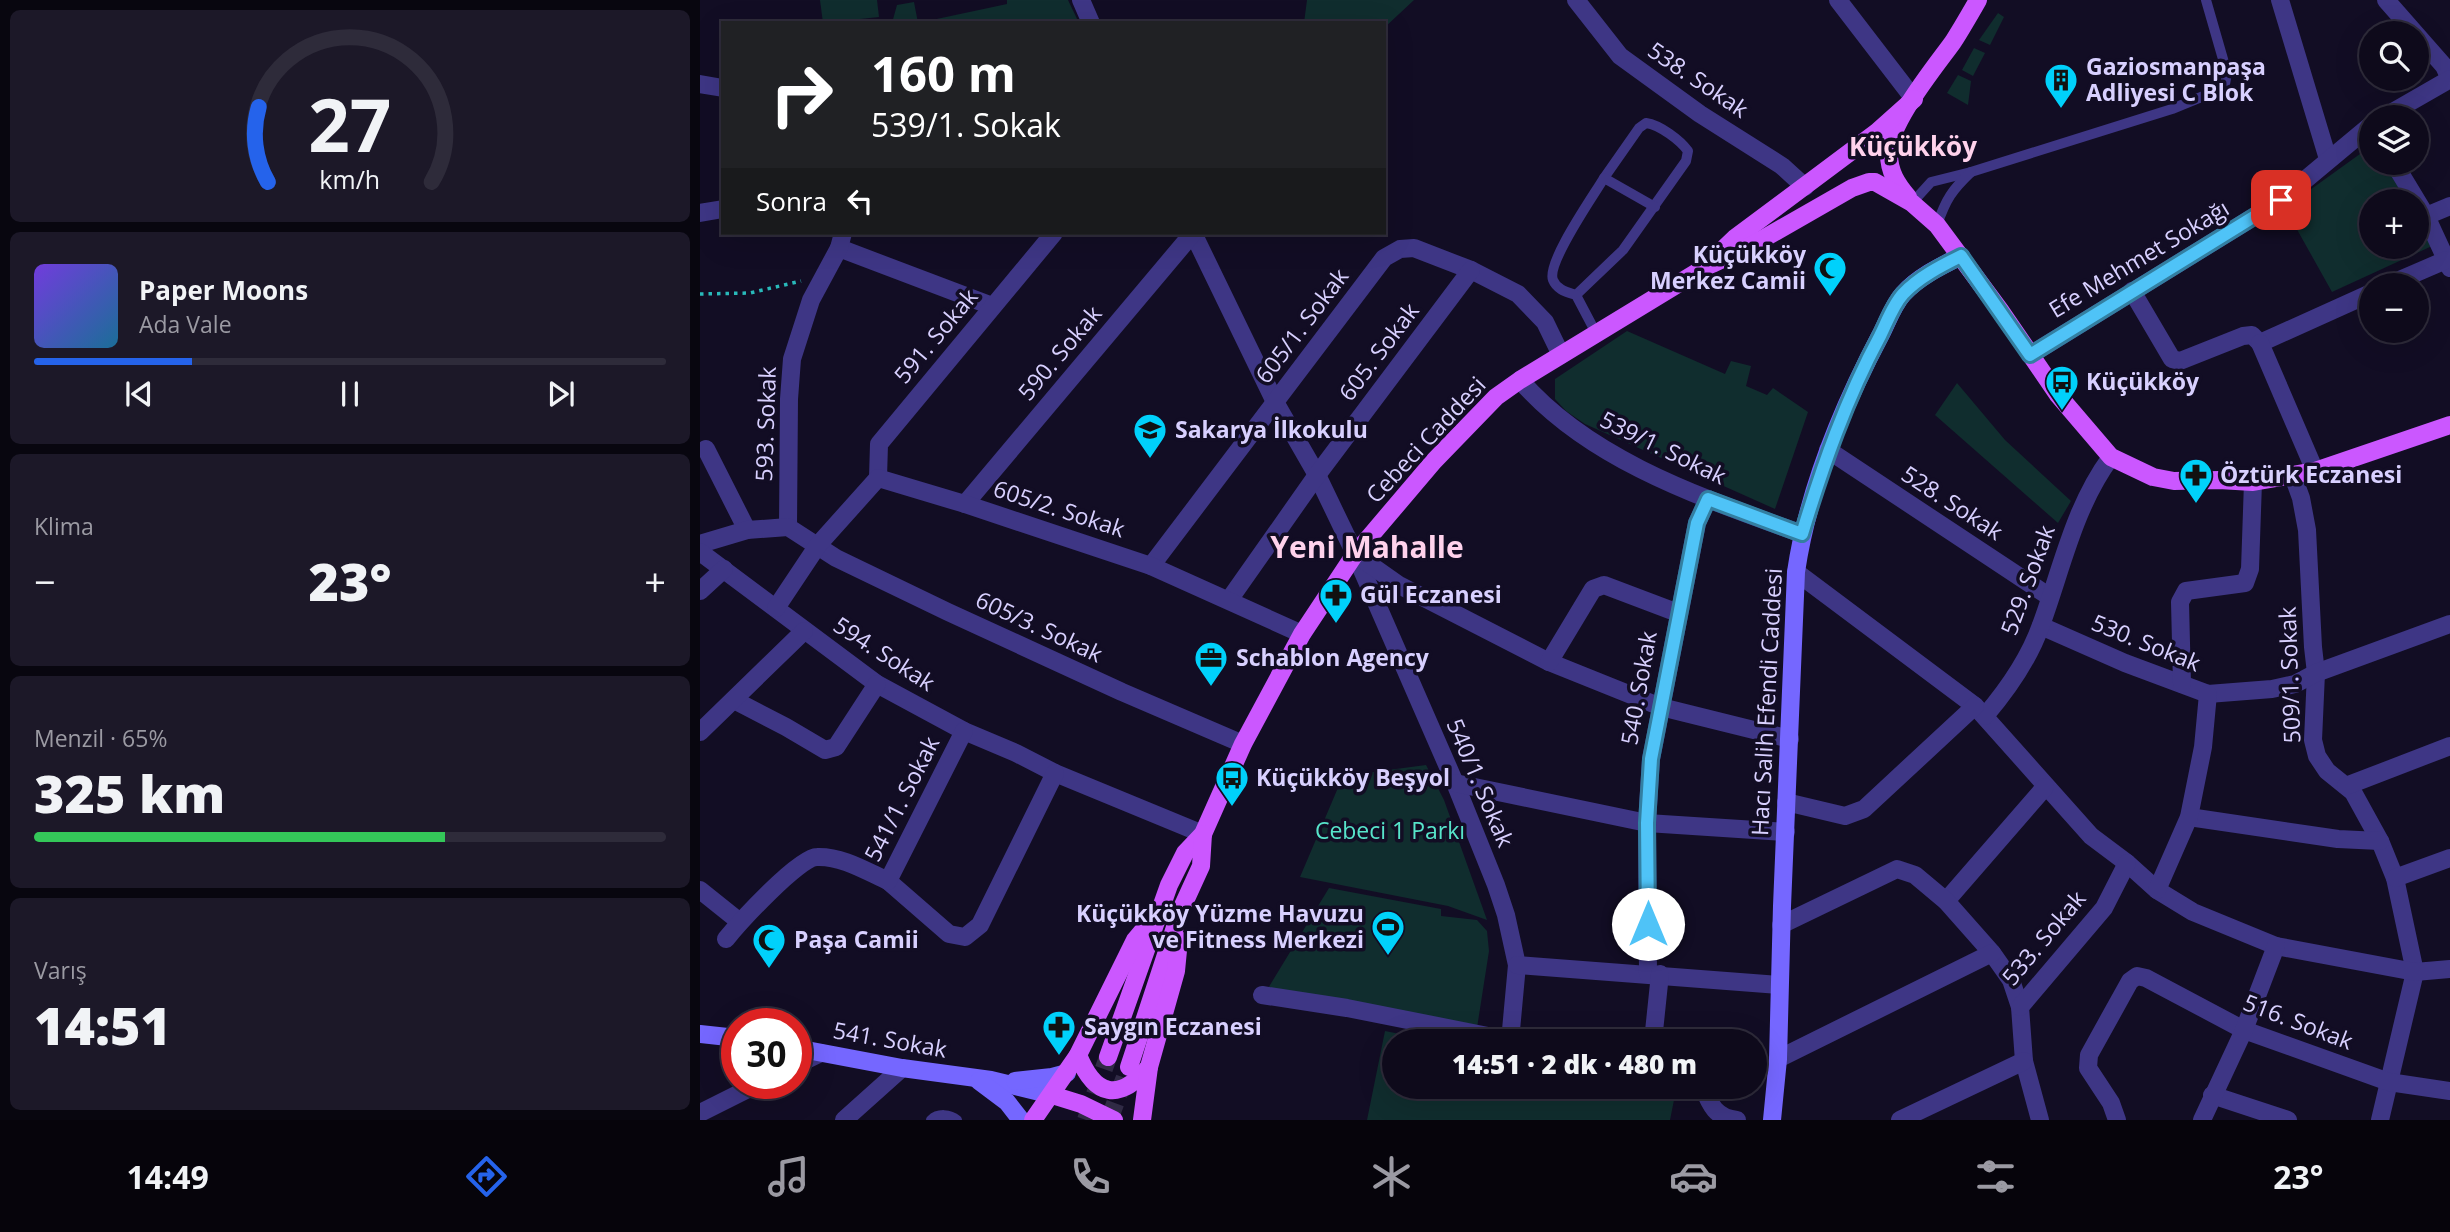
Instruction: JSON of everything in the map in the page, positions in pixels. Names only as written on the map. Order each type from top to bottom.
[{"type":"main road","points":[[1978,0],[1892,136],[1888,151],[1890,167],[1896,182],[1912,203],[1937,225],[1961,256],[2057,395],[2110,457],[2153,477],[2174,481],[2253,482],[2315,471],[2450,425]]},
{"type":"main road","name":"Cebeci Caddesi","points":[[1704,268],[1735,238],[1877,132],[1914,99]]},
{"type":"main road","name":"Cebeci Caddesi","points":[[1108,1057],[1158,913],[1185,853],[1203,834],[1243,744],[1302,634],[1356,554],[1463,430],[1496,397],[1520,380],[1704,268],[1754,244],[1852,188],[1875,182],[1912,203]]},
{"type":"main road","points":[[1805,187],[1811,200],[1805,214]]},
{"type":"main road","name":"Hacı Salih Efendi Caddesi","points":[[1772,1120],[1778,1059],[1796,572],[1802,534],[1828,450],[1860,372],[1901,296],[1914,283],[1961,256]]},
{"type":"main road","name":"Cebeci Caddesi","points":[[1129,1067],[1180,912],[1201,866],[1203,834]]},
{"type":"main road","points":[[1142,1120],[1149,1067],[1176,971],[1180,912]]},
{"type":"main road","points":[[1033,1120],[1078,1055],[1135,940],[1158,913]]},
{"type":"main road","points":[[700,1034],[721,1036]]},
{"type":"main road","name":"541. Sokak","points":[[812,1051],[976,1079],[1001,1089]]},
{"type":"main road","points":[[1078,1055],[1090,1080],[1108,1090],[1120,1090],[1130,1086],[1149,1067]]},
{"type":"main road","points":[[1001,1089],[1067,1073]]},
{"type":"main road","points":[[1001,1089],[1052,1095],[1090,1108],[1114,1120]]},
{"type":"main road","points":[[1001,1089],[1004,1120]]},
{"type":"main road","points":[[1001,1089],[1021,1120]]},
{"type":"street","points":[[1081,0],[1090,21]]},
{"type":"street","name":"538. Sokak","points":[[1576,0],[1620,55],[1700,114],[1782,166],[1805,187]]},
{"type":"street","points":[[1838,0],[1914,99]]},
{"type":"street","points":[[2280,0],[2328,159]]},
{"type":"street","points":[[2386,0],[2437,57],[2450,79],[2405,105]]},
{"type":"street","points":[[700,84],[721,88]]},
{"type":"street","name":"Efe Mehmet Sokağı","points":[[2030,355],[2281,200],[2359,134]]},
{"type":"street","points":[[2429,215],[2450,206]]},
{"type":"street","points":[[700,213],[721,209]]},
{"type":"street","points":[[2422,273],[2448,264],[2429,223]]},
{"type":"street","name":"591. Sokak","points":[[878,478],[879,444],[1052,235]]},
{"type":"street","name":"590. Sokak","points":[[965,504],[1191,235]]},
{"type":"street","name":"540/1. Sokak","points":[[1194,235],[1275,402],[1317,475],[1356,554],[1496,885],[1517,965],[1512,1029]]},
{"type":"street","points":[[841,240],[992,306]]},
{"type":"street","name":"593. Sokak","points":[[788,527],[792,359],[811,300],[841,240]]},
{"type":"street","name":"605/1. Sokak","points":[[1151,566],[1384,258],[1401,249],[1414,248],[1471,270],[1518,294],[1545,322],[1561,355]]},
{"type":"street","name":"605. Sokak","points":[[1229,600],[1317,475],[1471,270]]},
{"type":"street","points":[[2132,291],[2172,359],[2180,360],[2252,335],[2260,343],[2315,471]]},
{"type":"street","points":[[2260,343],[2359,298]]},
{"type":"street","name":"539/1. Sokak","points":[[1520,380],[1541,404],[1598,447],[1708,499],[1802,534]]},
{"type":"street","points":[[706,449],[747,530]]},
{"type":"street","name":"528. Sokak","points":[[1828,450],[2050,597]]},
{"type":"street","name":"529. Sokak","points":[[1786,803],[1845,817],[1864,809],[1980,711],[2002,696],[2020,669],[2041,626],[2078,514],[2110,457]]},
{"type":"street","name":"509/1. Sokak","points":[[2293,477],[2301,498],[2307,530],[2316,673],[2313,740],[2317,756],[2327,771],[2353,792],[2380,841],[2395,878],[2416,972]]},
{"type":"street","points":[[776,608],[818,545],[878,478]]},
{"type":"street","name":"605/2. Sokak","points":[[878,478],[1151,566],[1302,634]]},
{"type":"street","points":[[2182,684],[2180,602],[2186,591],[2245,583],[2250,569],[2253,482]]},
{"type":"street","name":"540. Sokak","points":[[1653,1029],[1654,974],[1647,823],[1651,759],[1697,523],[1708,499]]},
{"type":"street","points":[[700,544],[747,530],[788,527]]},
{"type":"street","name":"605/3. Sokak","points":[[788,527],[836,558],[948,612],[1243,744]]},
{"type":"street","name":"594. Sokak","points":[[700,552],[877,684],[964,731],[1055,773],[1203,834]]},
{"type":"street","points":[[1356,554],[1399,585],[1549,662],[1661,708],[1790,738]]},
{"type":"street","points":[[700,591],[724,569]]},
{"type":"street","points":[[1796,572],[1980,711],[2091,836],[2157,890],[2193,912],[2276,946],[2416,972],[2450,969]]},
{"type":"street","points":[[1549,662],[1593,589],[1604,585],[1678,613]]},
{"type":"street","name":"530. Sokak","points":[[2041,626],[2125,663],[2208,694],[2272,689],[2295,684],[2316,673],[2450,624]]},
{"type":"street","points":[[700,732],[804,631]]},
{"type":"street","points":[[734,701],[825,750],[836,747],[877,684]]},
{"type":"street","points":[[2157,890],[2189,817],[2203,747],[2208,694]]},
{"type":"street","name":"541/1. Sokak","points":[[726,939],[740,922],[799,866],[814,856],[840,860],[888,881],[964,731]]},
{"type":"street","points":[[2346,786],[2450,746]]},
{"type":"street","points":[[888,881],[948,934],[965,937],[980,925],[1055,773]]},
{"type":"street","points":[[1455,783],[1647,823],[1786,832]]},
{"type":"street","points":[[1946,901],[2045,786]]},
{"type":"street","points":[[2189,817],[2338,839],[2380,841]]},
{"type":"street","points":[[2395,878],[2450,858]]},
{"type":"street","name":"533. Sokak","points":[[2020,1007],[2104,908],[2127,863]]},
{"type":"street","name":"533. Sokak","points":[[1781,925],[1897,869],[1915,875],[1946,901],[1992,953],[2011,980],[2020,1007]]},
{"type":"street","points":[[700,890],[740,922]]},
{"type":"street","points":[[2202,1120],[2244,1030],[2276,946]]},
{"type":"street","points":[[1778,1059],[1992,953]]},
{"type":"street","points":[[1517,965],[1779,985]]},
{"type":"street","points":[[2380,1120],[2416,972]]},
{"type":"street","name":"516. Sokak","points":[[2117,1120],[2111,1103],[2088,1068],[2090,1055],[2130,981],[2137,976],[2147,978],[2244,1030],[2389,1082],[2450,1091]]},
{"type":"street","points":[[1262,995],[1347,1008],[1451,1029]]},
{"type":"street","points":[[2020,1007],[2024,1061],[2040,1120]]},
{"type":"street","points":[[812,1057],[821,1053]]},
{"type":"street","points":[[1900,1120],[2024,1061]]},
{"type":"street","points":[[844,1120],[902,1068]]},
{"type":"street","points":[[2212,1095],[2288,1120]]},
{"type":"street","points":[[700,1113],[728,1099]]},
{"type":"street","points":[[1708,1099],[1711,1108],[1727,1119],[1737,1120]]},
{"type":"lane","points":[[1912,203],[1931,182],[1972,172],[2172,108],[2211,93],[2225,84],[2227,73],[2206,0]]},
{"type":"lane","points":[[1576,295],[1623,250],[1686,161],[1688,151],[1684,145],[1653,124],[1646,123],[1639,128],[1604,178],[1563,246],[1552,271],[1553,282],[1561,290],[1576,295],[1596,333]]},
{"type":"lane","points":[[1937,225],[1951,191],[1972,172]]},
{"type":"lane","points":[[1604,178],[1655,207]]},
{"type":"lane","points":[[931,1120],[945,1115],[957,1120]]},
{"type":"path","points":[[700,294],[750,293],[824,276]]},
{"type":"green space","points":[[820,0],[877,0],[879,17],[823,21]]},
{"type":"green space","points":[[1007,0],[1068,0],[1078,21],[927,21],[1007,4]]},
{"type":"green space","points":[[1307,0],[1414,0],[1386,26],[1386,21],[1304,21]]},
{"type":"green space","points":[[914,2],[918,21],[893,21],[897,5]]},
{"type":"green space","points":[[1998,13],[2004,17],[1990,45],[1979,40]]},
{"type":"green space","points":[[1974,48],[1985,53],[1973,76],[1962,70]]},
{"type":"green space","points":[[1958,75],[1971,81],[1968,105],[1947,93]]},
{"type":"green space","points":[[2359,155],[2359,175],[2394,175],[2401,189],[2359,189],[2359,259],[2404,259],[2373,273],[2359,273],[2359,280],[2332,292],[2285,208]]},
{"type":"green space","points":[[1627,331],[1725,374],[1731,361],[1751,366],[1746,386],[1767,395],[1773,388],[1808,412],[1775,509],[1585,424],[1566,411],[1555,399],[1555,379]]},
{"type":"green space","points":[[1957,383],[2005,440],[2071,501],[2058,523],[1935,415]]},
{"type":"green space","name":"Cebeci 1 Parkı","points":[[1426,765],[1444,800],[1487,920],[1448,906],[1300,877],[1343,776]]},
{"type":"green space","name":"Küçükköy Yüzme Havuzu ve Fitness Merkezi","points":[[1329,888],[1441,909],[1441,916],[1477,920],[1487,931],[1489,951],[1477,1028],[1267,990]]},
{"type":"green space","points":[[1382,1046],[1382,1099],[1674,1099],[1670,1120],[1367,1120]]},
{"type":"tunnel","points":[[1086,1120],[1108,1057]]},
{"type":"tunnel","points":[[1109,1120],[1125,1077]]},
{"type":"place","name":"Gaziosmanpaşa Adliyesi C Blok","points":[[2061,110]]},
{"type":"place","name":"Küçükköy Merkez Camii","points":[[1830,298]]},
{"type":"place","name":"Küçükköy","points":[[2062,412]]},
{"type":"place","name":"Sakarya İlkokulu","points":[[1150,460]]},
{"type":"place","name":"Öztürk Eczanesi","points":[[2196,505]]},
{"type":"place","name":"Gül Eczanesi","points":[[1336,625]]},
{"type":"place","name":"Schablon Agency","points":[[1211,688]]},
{"type":"place","name":"Küçükköy Beşyol","points":[[1232,808]]},
{"type":"place","name":"Küçükköy Yüzme Havuzu ve Fitness Merkezi","points":[[1388,957]]},
{"type":"place","name":"Paşa Camii","points":[[769,970]]},
{"type":"place","name":"Saygın Eczanesi","points":[[1059,1057]]},
{"type":"district","name":"Küçükköy","points":[[1913,147]]},
{"type":"district","name":"Yeni Mahalle","points":[[1367,548]]},
{"type":"route","points":[[1648,924],[1647,823],[1651,759],[1697,523],[1708,499],[1802,534],[1828,450],[1860,372],[1901,296],[1914,283],[1949,262],[1961,256],[2030,355],[2281,200]]}]
